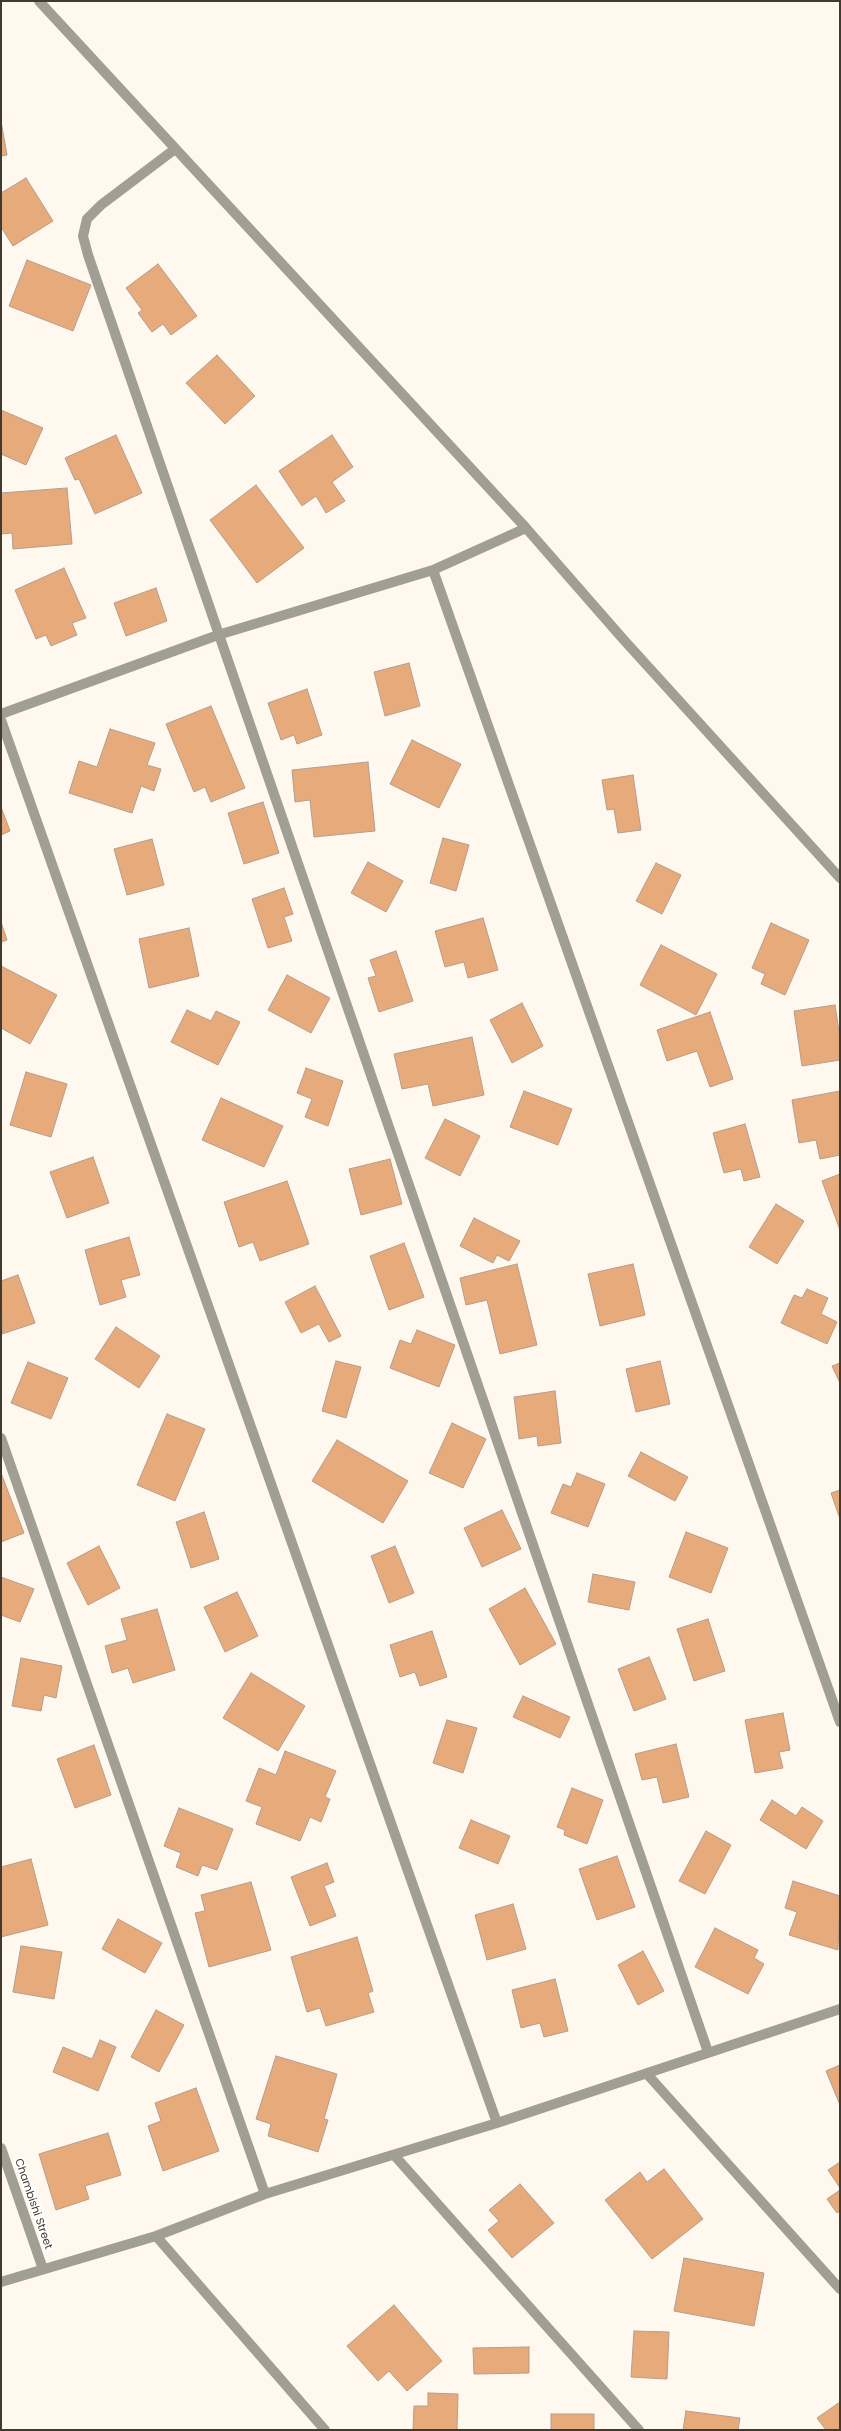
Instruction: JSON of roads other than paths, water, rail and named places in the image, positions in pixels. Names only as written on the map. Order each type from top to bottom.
[{"type":"street","points":[[39,1],[526,528],[623,639],[840,878]]},
{"type":"street","points":[[175,149],[101,205],[87,219],[83,236],[218,635],[708,2052]]},
{"type":"street","points":[[1,714],[218,635],[433,570],[526,528]]},
{"type":"street","points":[[433,570],[840,1722]]},
{"type":"street","points":[[1,720],[497,2123]]},
{"type":"street","points":[[1,1438],[265,2194]]},
{"type":"street","points":[[1,2282],[156,2236],[265,2194],[497,2123],[840,2009]]},
{"type":"street","points":[[647,2074],[840,2289]]},
{"type":"street","name":"Chambishi Street","points":[[1,2148],[43,2269]]},
{"type":"street","points":[[394,2155],[639,2430]]},
{"type":"street","points":[[156,2236],[325,2430]]}]
